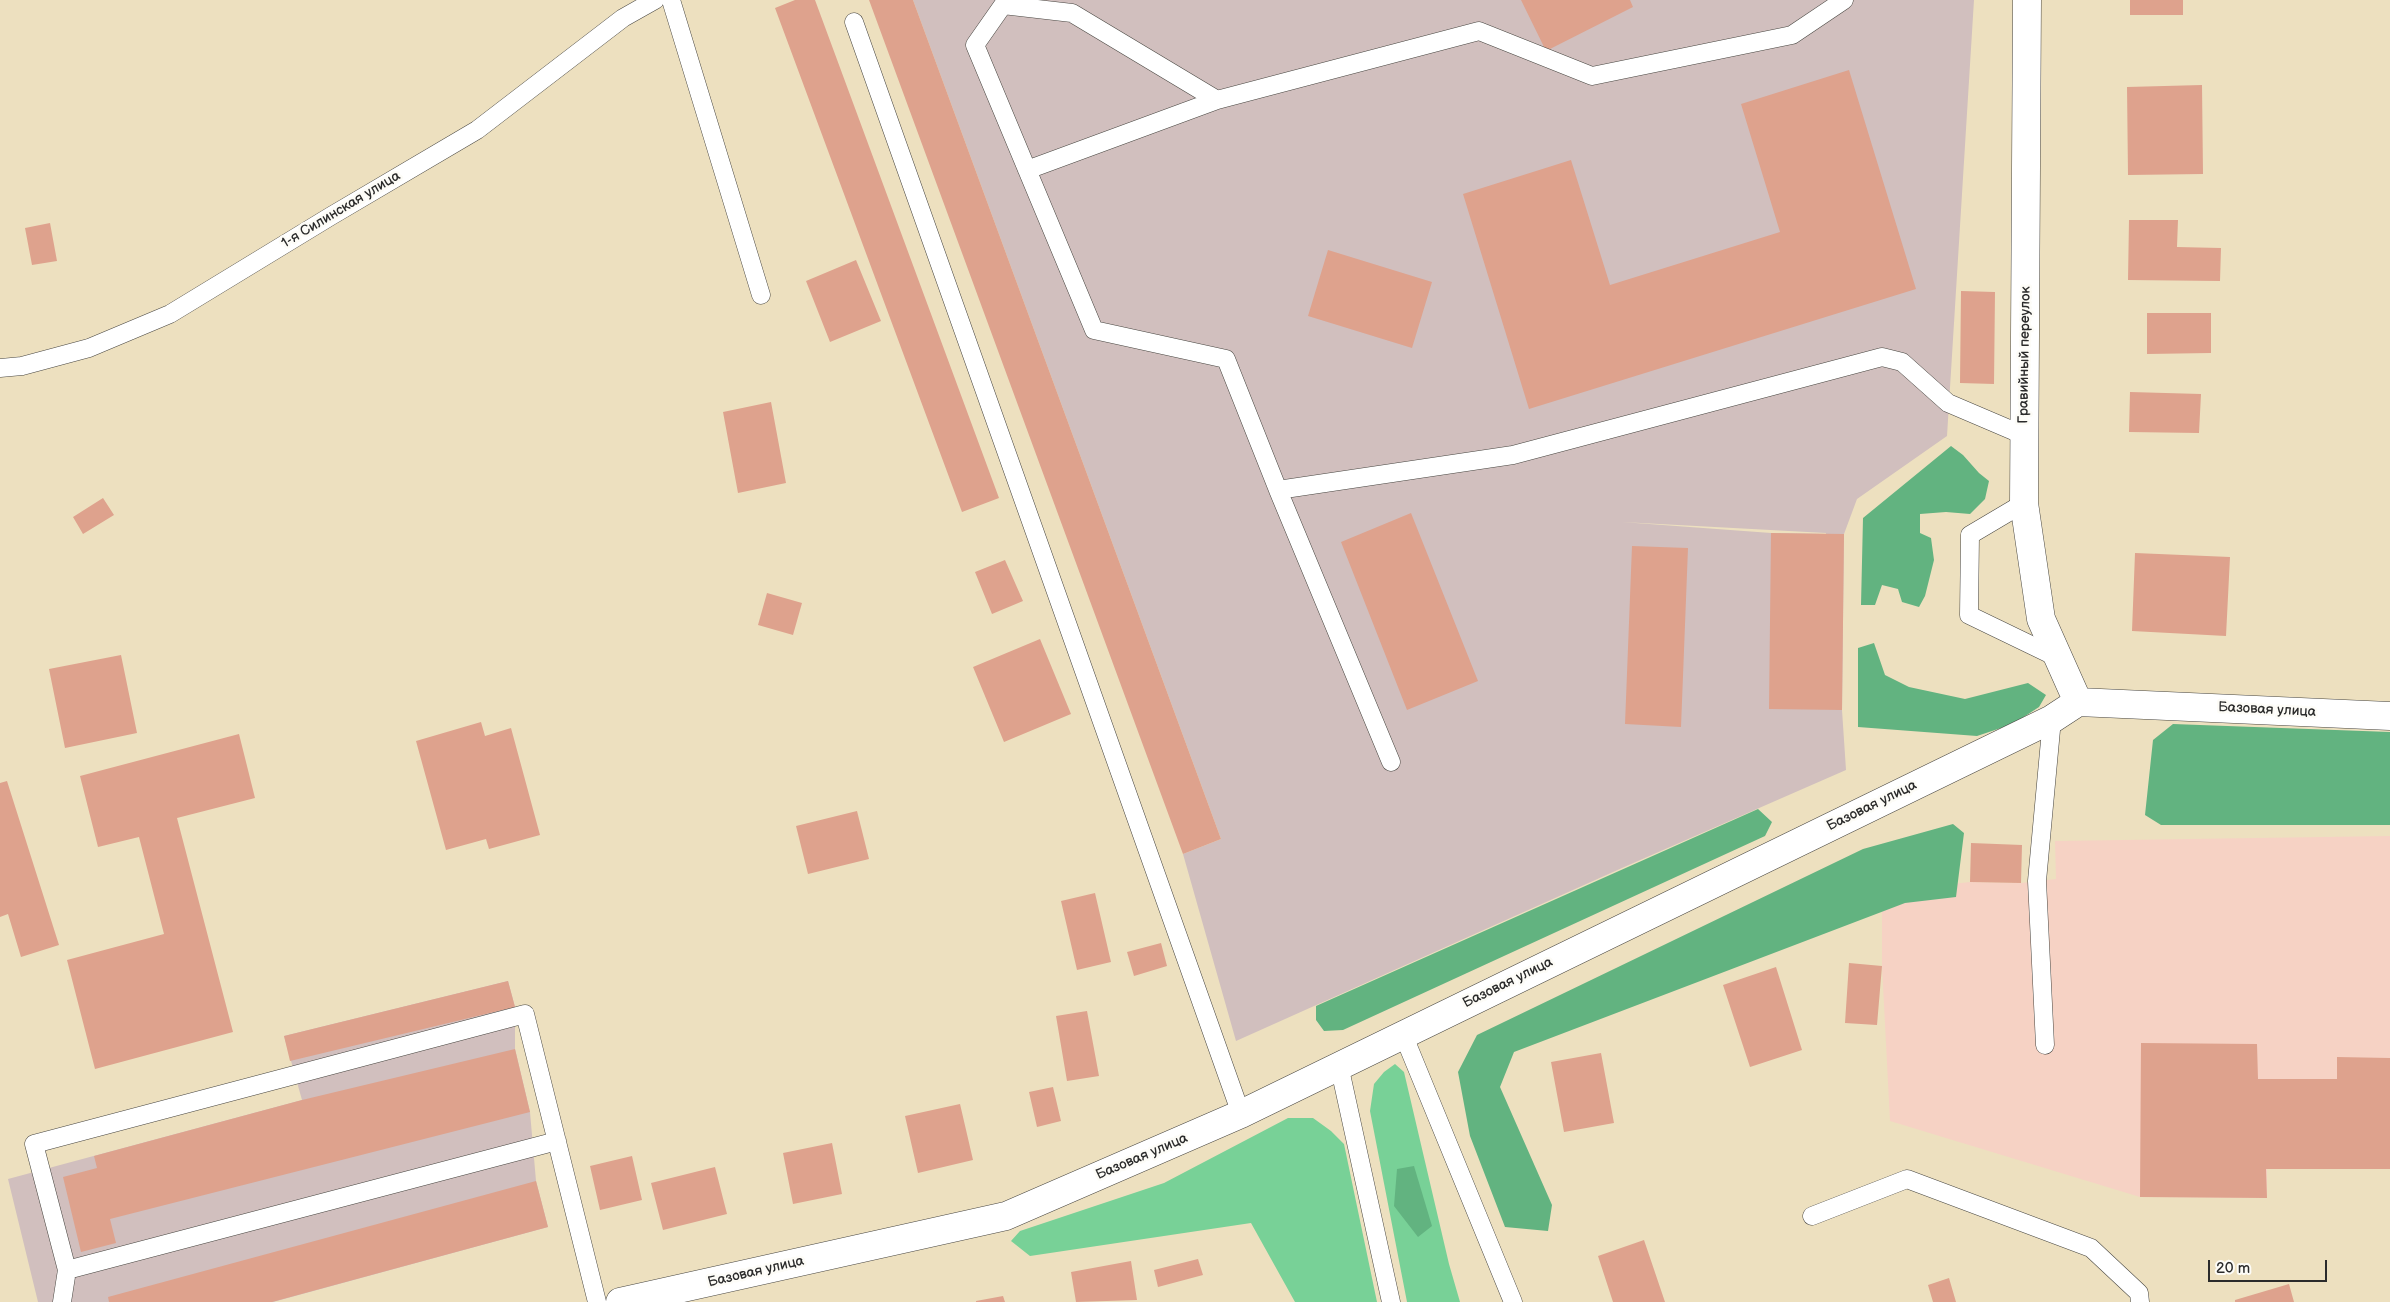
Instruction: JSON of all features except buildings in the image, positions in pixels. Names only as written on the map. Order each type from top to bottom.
[{"type":"street","name":"Гравийный переулок","points":[[2027,0],[2024,503],[2041,619],[2078,702]]},
{"type":"street","name":"Базовая улица","points":[[620,1302],[1006,1216],[1241,1114],[2052,718],[2078,702],[2390,716]]},
{"type":"lane","name":"1-я Силинская улица","points":[[0,368],[22,366],[89,348],[170,314],[477,130],[622,18],[656,0]]},
{"type":"lane","points":[[671,0],[761,295]]},
{"type":"lane","points":[[1027,170],[1217,100],[1479,31],[1592,76],[1792,35],[1844,0]]},
{"type":"lane","points":[[1217,100],[1072,14],[1003,6],[975,45],[1094,330],[1226,359],[1278,490],[1391,762]]},
{"type":"lane","points":[[854,22],[1241,1114]]},
{"type":"lane","points":[[1278,490],[1513,455],[1882,357],[1902,362],[1948,403],[2023,435]]},
{"type":"lane","points":[[2024,503],[1970,535],[1969,615],[2058,658]]},
{"type":"lane","points":[[2045,1045],[2037,881],[2052,718]]},
{"type":"lane","points":[[62,1302],[67,1270],[34,1144],[526,1014],[597,1302]]},
{"type":"lane","points":[[1403,1034],[1513,1302]]},
{"type":"lane","points":[[1339,1065],[1391,1302]]},
{"type":"lane","points":[[67,1270],[557,1141]]},
{"type":"lane","points":[[1812,1216],[1907,1179],[2091,1248],[2139,1293],[2140,1302]]},
{"type":"shaded area","points":[[913,0],[1974,0],[1947,436],[1857,499],[1844,534],[1842,710],[1846,770],[1236,1041],[1183,854],[1221,839]],"holes":[[[1622,522],[1826,533],[1771,533]]]},
{"type":"shaded area","points":[[2390,836],[2390,1169],[2267,1169],[2267,1198],[2140,1197],[1890,1121],[1882,966],[1882,892],[1970,882],[2021,883],[2056,879],[2055,841]]},
{"type":"shaded area","points":[[508,981],[515,1007],[515,1049],[530,1112],[536,1181],[548,1227],[273,1302],[38,1302],[8,1179],[302,1100],[284,1036]]},
{"type":"green space","points":[[1951,446],[1963,455],[1989,481],[1985,499],[1970,514],[1946,512],[1920,514],[1920,533],[1931,538],[1934,560],[1925,596],[1919,607],[1902,602],[1898,589],[1882,585],[1875,605],[1861,605],[1863,518]]},
{"type":"green space","points":[[1874,643],[1885,675],[1909,687],[1965,699],[2028,683],[2046,695],[2039,707],[2013,724],[1977,736],[1858,727],[1858,648]]},
{"type":"green space","points":[[2173,724],[2390,732],[2390,825],[2161,825],[2145,815],[2153,740]]},
{"type":"green space","points":[[1758,809],[1772,822],[1765,836],[1343,1030],[1324,1031],[1316,1020],[1316,1006]]},
{"type":"green space","points":[[1953,824],[1964,833],[1956,897],[1905,903],[1514,1052],[1500,1087],[1552,1205],[1548,1231],[1505,1227],[1470,1136],[1458,1072],[1477,1035],[1863,849]]},
{"type":"green space","points":[[1395,1064],[1404,1072],[1449,1264],[1460,1302],[1407,1302],[1370,1111],[1374,1084],[1384,1072]]},
{"type":"green space","points":[[1288,1118],[1313,1118],[1331,1131],[1344,1144],[1377,1302],[1295,1302],[1251,1223],[1030,1256],[1011,1241],[1020,1231],[1164,1183]]},
{"type":"green space","points":[[1414,1166],[1432,1226],[1418,1237],[1394,1206],[1397,1169]]}]
